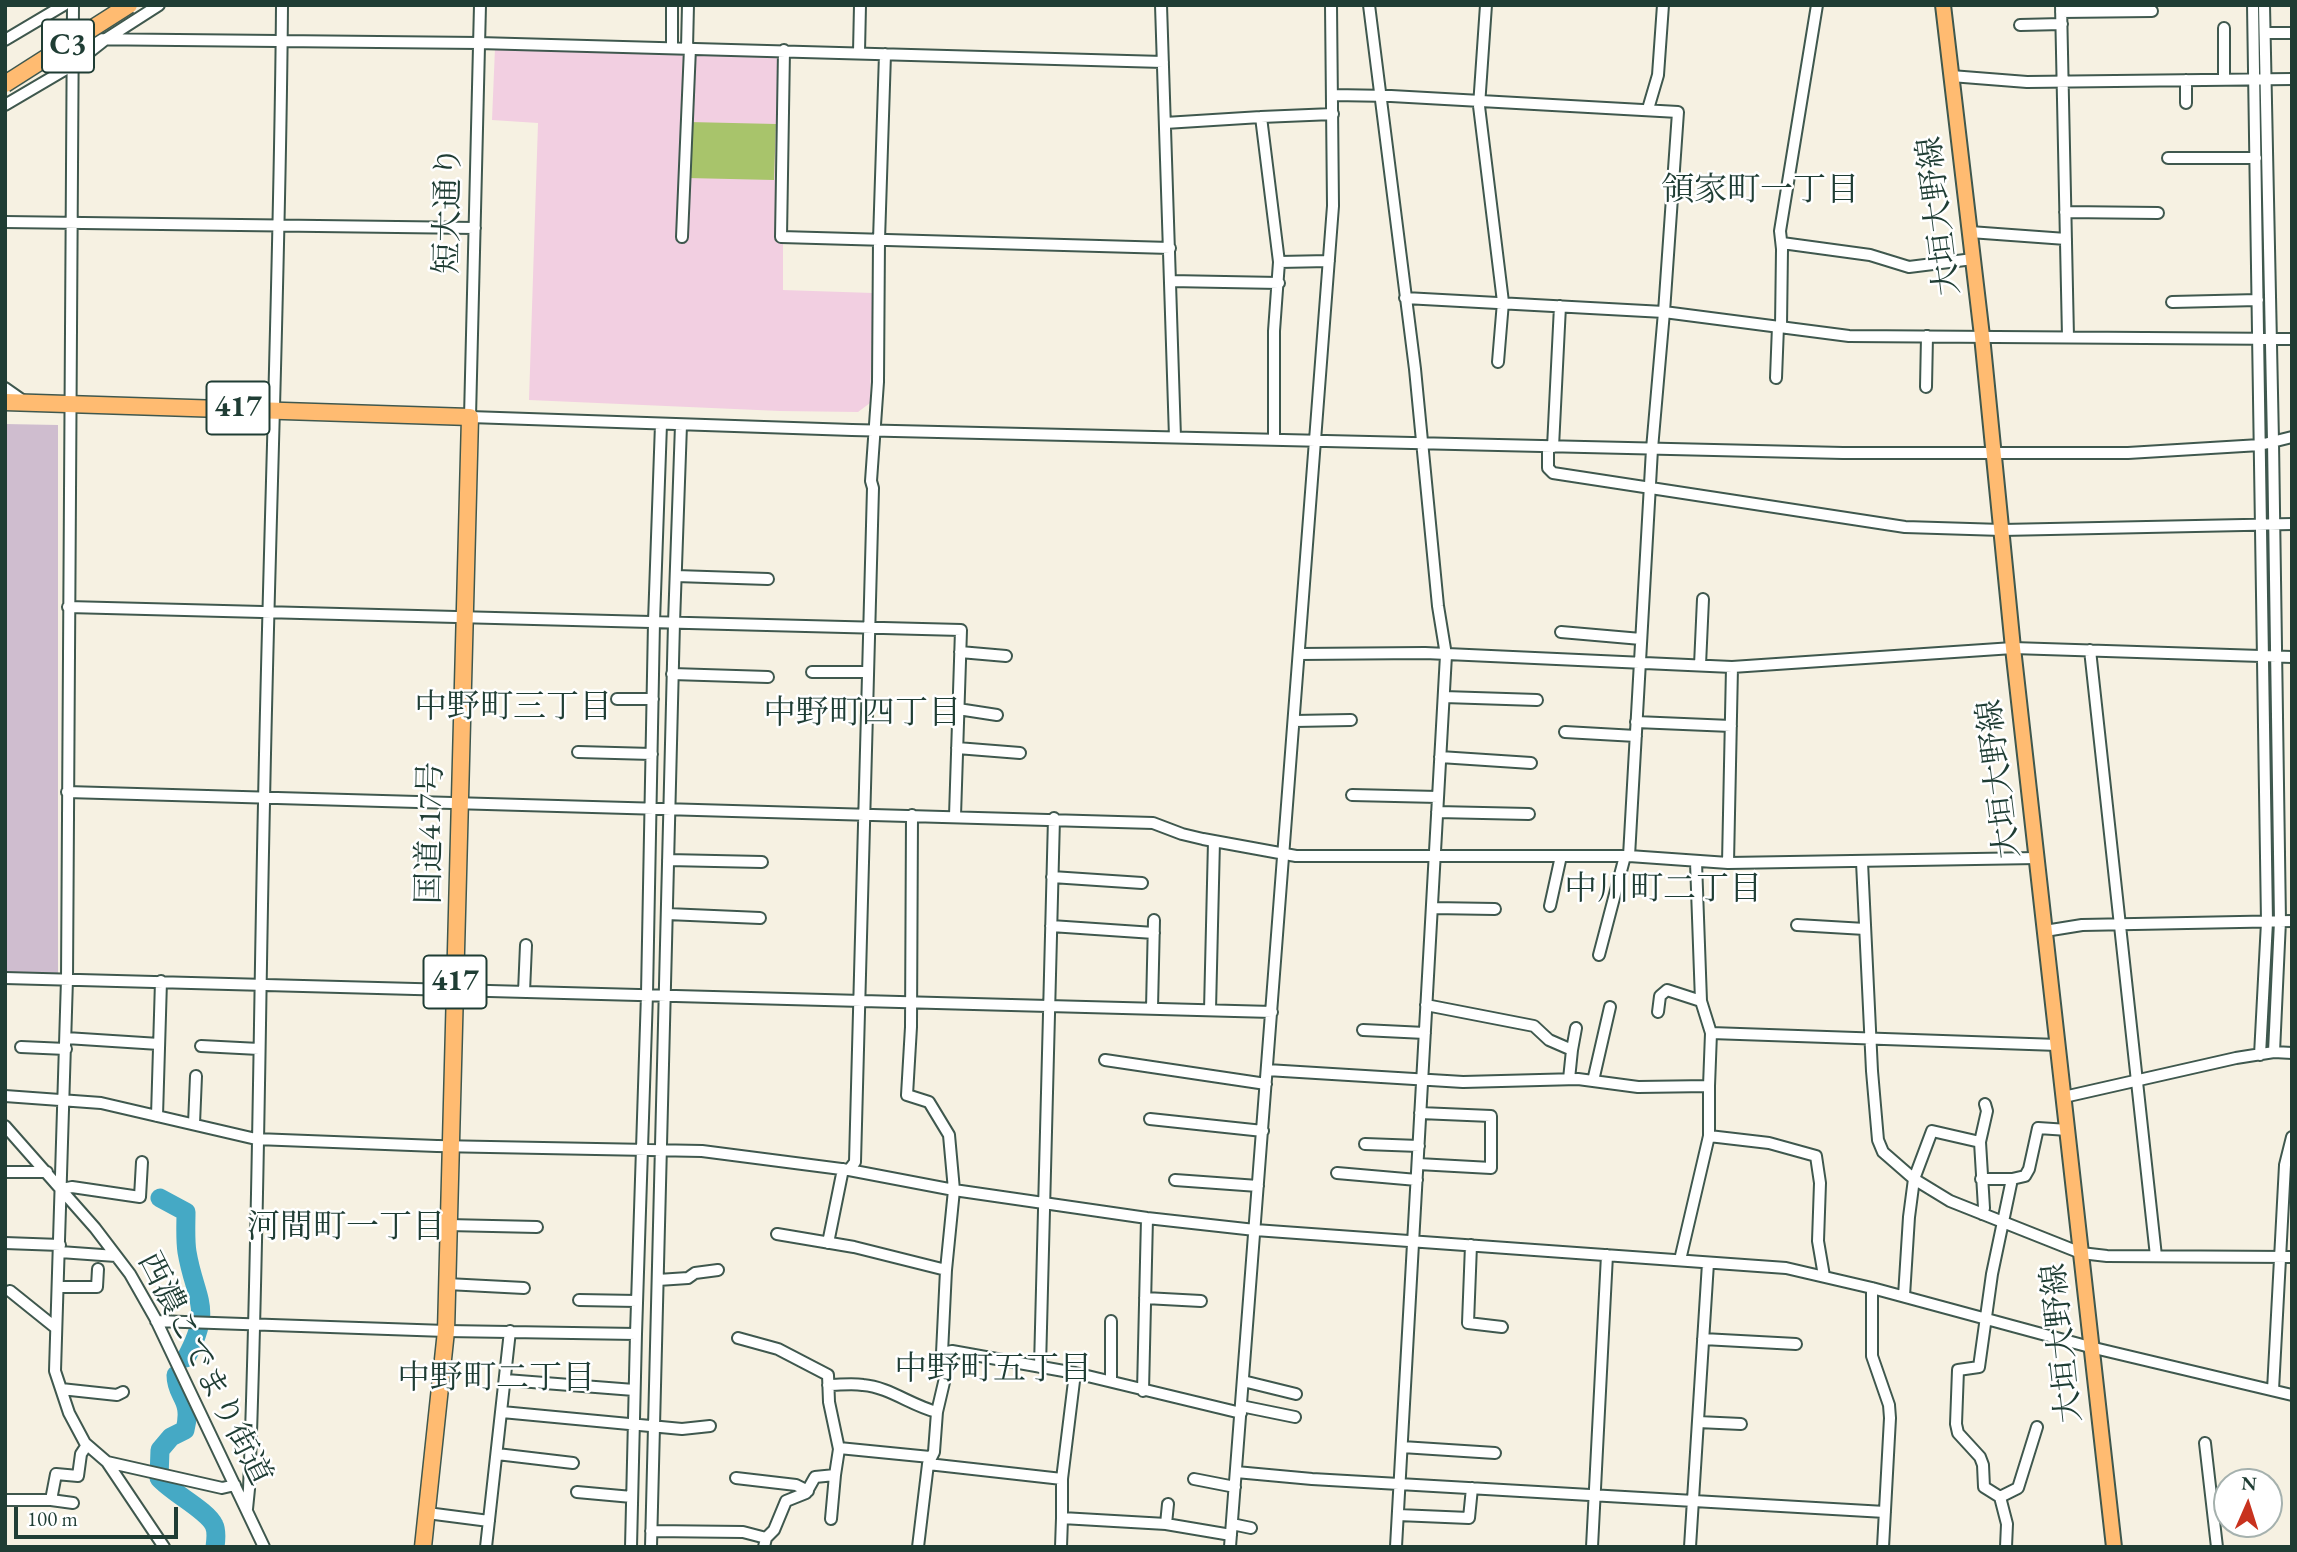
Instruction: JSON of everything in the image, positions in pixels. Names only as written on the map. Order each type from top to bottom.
[{"type":"highway","name":"C3","points":[[5,84],[129,5]]},
{"type":"highway","name":"417","points":[[5,402],[470,416]]},
{"type":"highway","name":"国道417号","points":[[423,1547],[446,1331],[470,416]]},
{"type":"main road","name":"大垣大野線","points":[[1943,5],[1982,335],[2012,648],[2114,1547]]},
{"type":"street","points":[[5,40],[64,5]]},
{"type":"street","points":[[73,5],[67,979],[55,1371],[69,1413],[87,1445],[107,1462],[164,1547]]},
{"type":"street","points":[[5,105],[73,65],[106,39],[159,5]]},
{"type":"street","points":[[247,1509],[256,1325],[256,1139],[280,224],[282,5]]},
{"type":"street","name":"短大通り","points":[[470,416],[480,5]]},
{"type":"street","points":[[673,5],[682,48]]},
{"type":"street","points":[[682,237],[682,48],[688,5]]},
{"type":"street","points":[[859,52],[860,5]]},
{"type":"street","points":[[1161,5],[1175,436]]},
{"type":"street","points":[[1231,1535],[1333,206],[1331,5]]},
{"type":"street","points":[[1369,5],[1422,443],[1438,606],[1446,655],[1396,1547]]},
{"type":"street","points":[[1486,5],[1479,102],[1503,302],[1498,362]]},
{"type":"street","points":[[1648,109],[1658,75],[1663,5]]},
{"type":"street","points":[[1776,378],[1782,243],[1780,231],[1817,5]]},
{"type":"street","points":[[2253,5],[2260,80],[2271,339],[2276,657],[2286,921],[2274,1052]]},
{"type":"street","points":[[2260,1055],[2267,922],[2256,158],[2264,5]]},
{"type":"street","points":[[2020,25],[2061,14],[2152,11]]},
{"type":"street","points":[[2061,14],[2068,337]]},
{"type":"street","points":[[2224,28],[2224,80]]},
{"type":"street","points":[[2264,33],[2292,33]]},
{"type":"street","points":[[73,39],[479,43],[1163,62]]},
{"type":"street","points":[[784,50],[781,237],[1170,248]]},
{"type":"street","points":[[828,1243],[846,1169],[855,1162],[885,54]]},
{"type":"street","points":[[1951,76],[2027,82],[2292,79]]},
{"type":"street","points":[[2186,80],[2186,103]]},
{"type":"street","points":[[1333,95],[1678,112],[1652,449],[1627,856],[1599,955]]},
{"type":"street","points":[[1165,123],[1333,114]]},
{"type":"street","points":[[1261,117],[1279,262],[1274,331],[1274,439]]},
{"type":"street","points":[[2168,158],[2256,158]]},
{"type":"street","points":[[2065,212],[2158,213]]},
{"type":"street","points":[[5,222],[475,228]]},
{"type":"street","points":[[1970,232],[2066,239]]},
{"type":"street","points":[[1782,243],[1870,255],[1909,267],[1973,259]]},
{"type":"street","points":[[1279,262],[1329,261]]},
{"type":"street","points":[[1170,281],[1279,283]]},
{"type":"street","points":[[1405,298],[1664,312],[1849,336],[2292,339]]},
{"type":"street","points":[[2172,302],[2258,300]]},
{"type":"street","points":[[1560,306],[1548,468],[1553,473],[1837,519],[1905,527],[2002,530],[2292,524]]},
{"type":"street","points":[[1926,387],[1927,337]]},
{"type":"street","points":[[5,388],[25,402]]},
{"type":"street","points":[[470,416],[671,425],[1551,447],[1994,454],[2128,453],[2260,444],[2292,437]]},
{"type":"street","points":[[651,1547],[643,1425],[634,1390],[637,1301],[651,1149],[660,809],[672,674],[664,622],[676,576],[671,425]]},
{"type":"street","points":[[631,1547],[632,1497],[643,1425],[657,1280],[651,1149],[655,994],[667,914],[668,860],[652,754],[653,699],[664,622],[671,425]]},
{"type":"street","points":[[676,576],[768,579]]},
{"type":"street","points":[[1700,665],[1703,599]]},
{"type":"street","points":[[68,607],[961,630],[955,816]]},
{"type":"street","points":[[1561,632],[1641,639]]},
{"type":"street","points":[[1299,654],[1425,653],[1732,667],[2012,648],[2292,657]]},
{"type":"street","points":[[2090,650],[2156,1256]]},
{"type":"street","points":[[960,652],[1006,656]]},
{"type":"street","points":[[1728,863],[1732,667]]},
{"type":"street","points":[[812,672],[868,672]]},
{"type":"street","points":[[672,674],[768,677]]},
{"type":"street","points":[[1444,697],[1537,700]]},
{"type":"street","points":[[617,699],[653,699]]},
{"type":"street","points":[[958,709],[997,715]]},
{"type":"street","points":[[1294,721],[1351,720]]},
{"type":"street","points":[[1636,722],[1731,726]]},
{"type":"street","points":[[1565,732],[1636,736]]},
{"type":"street","points":[[957,748],[1020,753]]},
{"type":"street","points":[[578,752],[652,754]]},
{"type":"street","points":[[1440,757],[1531,763]]},
{"type":"street","points":[[67,792],[1054,818],[1153,823],[1182,834],[1284,854],[1434,857],[1627,856],[1728,863],[2037,858]]},
{"type":"street","points":[[1352,795],[1438,797]]},
{"type":"street","points":[[1437,812],[1529,814]]},
{"type":"street","points":[[912,815],[911,1027],[907,1096],[929,1102],[949,1135],[954,1190],[946,1270],[942,1353],[945,1378],[937,1412],[934,1451],[929,1461],[918,1547]]},
{"type":"street","points":[[1040,1367],[1054,818]]},
{"type":"street","points":[[1210,1010],[1214,841]]},
{"type":"street","points":[[1550,906],[1561,856]]},
{"type":"street","points":[[668,860],[762,862]]},
{"type":"street","points":[[1679,1260],[1709,1136],[1711,1033],[1701,1001],[1699,878],[1696,862]]},
{"type":"street","points":[[1862,862],[1878,1140],[1883,1152],[1914,1179],[1950,1201],[2081,1253],[2107,1256],[2292,1256]]},
{"type":"street","points":[[1052,877],[1142,883]]},
{"type":"street","points":[[1432,908],[1495,909]]},
{"type":"street","points":[[667,914],[760,918]]},
{"type":"street","points":[[1152,1008],[1154,920]]},
{"type":"street","points":[[2045,930],[2082,925],[2286,921]]},
{"type":"street","points":[[1797,925],[1865,929]]},
{"type":"street","points":[[1051,926],[1154,933]]},
{"type":"street","points":[[524,992],[526,945]]},
{"type":"street","points":[[5,978],[910,1000],[1272,1012]]},
{"type":"street","points":[[157,1116],[161,981]]},
{"type":"street","points":[[1658,1012],[1660,996],[1667,990],[1701,1001]]},
{"type":"street","points":[[1426,1005],[1534,1026],[1549,1040],[1572,1051]]},
{"type":"street","points":[[1593,1081],[1610,1007]]},
{"type":"street","points":[[1569,1079],[1576,1028]]},
{"type":"street","points":[[1363,1030],[1425,1033]]},
{"type":"street","points":[[1711,1033],[2058,1045]]},
{"type":"street","points":[[21,1047],[159,1044]]},
{"type":"street","points":[[201,1046],[259,1049]]},
{"type":"street","points":[[2064,1097],[2274,1052],[2292,1053]]},
{"type":"street","points":[[1105,1060],[1266,1084]]},
{"type":"street","points":[[1267,1070],[1463,1082],[1569,1079],[1638,1087],[1709,1086]]},
{"type":"street","points":[[194,1124],[196,1076]]},
{"type":"street","points":[[5,1096],[101,1103],[256,1139],[702,1151],[846,1169],[954,1190],[1147,1218],[1255,1230],[1786,1268],[1872,1287],[2090,1347],[2292,1395]]},
{"type":"street","points":[[1982,1214],[1984,1208],[1980,1142],[1987,1111],[1985,1104]]},
{"type":"street","points":[[1418,1164],[1491,1168],[1491,1116],[1420,1112]]},
{"type":"street","points":[[1150,1119],[1262,1131]]},
{"type":"street","name":"西濃こでまり街道","points":[[5,1126],[62,1189],[130,1274],[156,1321],[264,1547]]},
{"type":"street","points":[[1981,1179],[2012,1179],[2025,1176],[2038,1128],[2068,1129]]},
{"type":"street","points":[[1904,1296],[1914,1179],[1932,1131],[1980,1142]]},
{"type":"street","points":[[1709,1136],[1769,1143],[1816,1156],[1820,1183],[1818,1241],[1824,1276]]},
{"type":"street","points":[[2273,1390],[2285,1165],[2292,1137]]},
{"type":"street","points":[[1365,1144],[1419,1146]]},
{"type":"street","points":[[62,1189],[72,1187],[140,1197],[142,1161]]},
{"type":"street","points":[[5,1172],[47,1172]]},
{"type":"street","points":[[1337,1173],[1417,1180]]},
{"type":"street","points":[[2006,1547],[2007,1524],[2000,1497],[1984,1487],[1980,1457],[1958,1433],[1956,1424],[1958,1370],[1979,1367],[2001,1223],[2012,1179]]},
{"type":"street","points":[[1175,1180],[1258,1186]]},
{"type":"street","points":[[1143,1391],[1147,1218]]},
{"type":"street","points":[[448,1225],[537,1227]]},
{"type":"street","points":[[777,1234],[946,1270]]},
{"type":"street","points":[[5,1243],[116,1256]]},
{"type":"street","points":[[1471,1245],[1468,1323],[1502,1327]]},
{"type":"street","points":[[1592,1547],[1607,1255]]},
{"type":"street","points":[[1690,1547],[1708,1263]]},
{"type":"street","points":[[58,1287],[97,1287],[98,1269]]},
{"type":"street","points":[[657,1280],[688,1278],[695,1273],[718,1270]]},
{"type":"street","points":[[447,1284],[524,1288]]},
{"type":"street","points":[[1872,1287],[1872,1356],[1889,1405],[1890,1418],[1883,1547]]},
{"type":"street","points":[[10,1291],[56,1328]]},
{"type":"street","points":[[1145,1298],[1201,1301]]},
{"type":"street","points":[[579,1300],[637,1301]]},
{"type":"street","points":[[156,1321],[446,1331],[636,1334]]},
{"type":"street","points":[[1111,1321],[1111,1381]]},
{"type":"street","points":[[486,1547],[510,1331]]},
{"type":"street","points":[[738,1338],[778,1349],[828,1376],[829,1402],[839,1448],[831,1518]]},
{"type":"street","points":[[1703,1339],[1796,1345]]},
{"type":"street","points":[[942,1353],[952,1351],[1075,1373],[1143,1391],[1241,1410],[1296,1417]]},
{"type":"street","points":[[1061,1547],[1062,1479],[1075,1373]]},
{"type":"street","points":[[506,1380],[634,1390]]},
{"type":"street","points":[[1243,1381],[1296,1394]]},
{"type":"street","points":[[828,1385],[864,1385],[889,1393],[918,1408],[937,1412]]},
{"type":"street","points":[[61,1389],[117,1395],[123,1392]]},
{"type":"street","points":[[502,1412],[643,1425],[677,1434],[709,1426]]},
{"type":"street","points":[[1698,1422],[1741,1424]]},
{"type":"street","points":[[2000,1497],[2018,1488],[2037,1427]]},
{"type":"street","points":[[2205,1443],[2217,1547]]},
{"type":"street","points":[[51,1500],[56,1474],[78,1476],[81,1454],[87,1445]]},
{"type":"street","points":[[1402,1447],[1495,1453]]},
{"type":"street","points":[[839,1448],[1062,1479]]},
{"type":"street","points":[[497,1454],[573,1463]]},
{"type":"street","points":[[107,1462],[222,1488],[235,1486]]},
{"type":"street","points":[[1236,1472],[1885,1513]]},
{"type":"street","points":[[651,1531],[743,1532],[765,1542],[774,1530],[786,1501],[806,1493],[815,1477],[835,1475]]},
{"type":"street","points":[[736,1478],[796,1485],[808,1490]]},
{"type":"street","points":[[1194,1479],[1235,1487]]},
{"type":"street","points":[[1398,1515],[1469,1518],[1472,1488]]},
{"type":"street","points":[[577,1492],[632,1497]]},
{"type":"street","points":[[5,1500],[72,1503]]},
{"type":"street","points":[[1166,1524],[1168,1504]]},
{"type":"street","points":[[427,1513],[489,1521]]},
{"type":"street","points":[[1062,1518],[1166,1524],[1231,1535],[1251,1528]]},
{"type":"shaded area","points":[[495,48],[775,54],[780,63],[775,241],[783,242],[783,290],[873,293],[870,403],[858,412],[529,400],[538,123],[492,120]]},
{"type":"shaded area","points":[[5,424],[58,425],[58,977],[5,974]]},
{"type":"green space","points":[[689,122],[776,124],[774,180],[687,178]]},
{"type":"waterway","points":[[160,1198],[186,1212],[187,1252],[201,1315],[186,1358]]},
{"type":"waterway","points":[[176,1375],[186,1405],[187,1419],[185,1430],[171,1437],[160,1450],[159,1478],[210,1519],[216,1530],[215,1547]]},
{"type":"district","name":"領家町一丁目","points":[[1760,191]]},
{"type":"district","name":"中野町三丁目","points":[[513,708]]},
{"type":"district","name":"中野町四丁目","points":[[862,714]]},
{"type":"district","name":"中川町二丁目","points":[[1663,890]]},
{"type":"district","name":"河間町一丁目","points":[[346,1228]]},
{"type":"district","name":"中野町五丁目","points":[[993,1370]]},
{"type":"district","name":"中野町二丁目","points":[[496,1379]]}]
